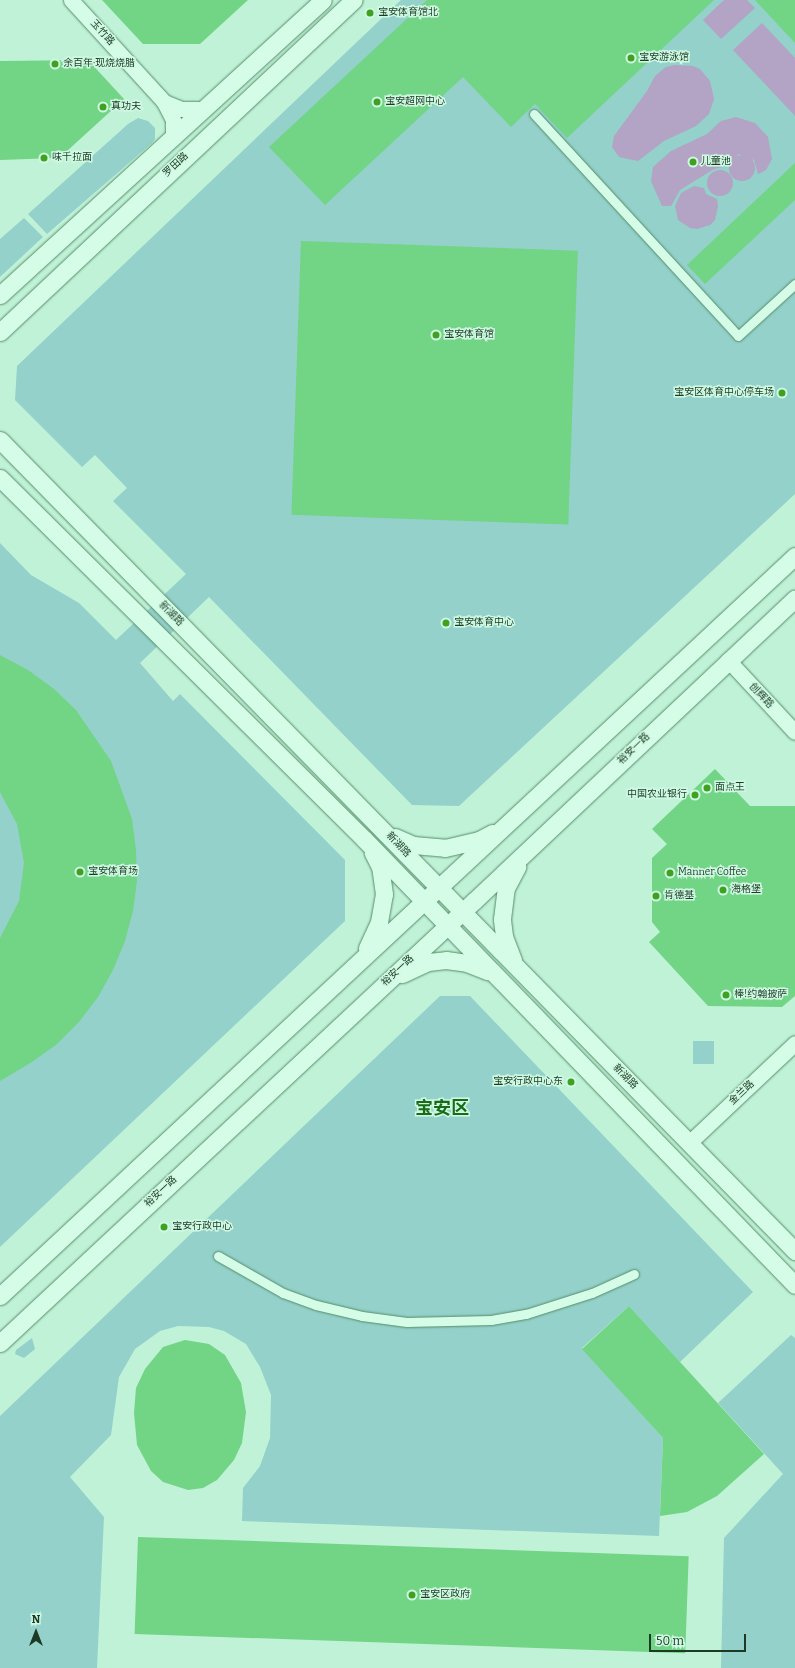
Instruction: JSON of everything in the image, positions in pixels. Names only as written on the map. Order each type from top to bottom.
[{"type":"main road","points":[[0,295],[323,0]]},
{"type":"main road","name":"罗田路","points":[[0,332],[354,0]]},
{"type":"main road","points":[[0,340],[15,318]]},
{"type":"main road","name":"新湖路","points":[[2,440],[795,1251]]},
{"type":"main road","name":"新湖路","points":[[0,478],[364,839],[795,1285]]},
{"type":"main road","points":[[0,1296],[361,958],[506,826],[795,556]]},
{"type":"main road","name":"裕安一路","points":[[0,1343],[463,912],[795,598]]},
{"type":"main road","points":[[330,806],[338,810],[344,808],[349,800],[346,792]]},
{"type":"main road","points":[[378,825],[403,842],[434,848],[474,841],[506,826]]},
{"type":"main road","points":[[361,958],[379,922],[384,894],[380,868],[364,839]]},
{"type":"main road","points":[[517,967],[504,936],[503,904],[513,873],[532,847]]},
{"type":"main road","points":[[383,985],[413,968],[428,962],[446,960],[467,962],[482,968],[502,981]]},
{"type":"main road","points":[[736,1224],[734,1215],[739,1208],[748,1206],[755,1210]]},
{"type":"street","name":"玉竹路","points":[[71,0],[164,102],[173,120],[173,137]]},
{"type":"street","name":"玉竹路","points":[[164,102],[181,109],[203,109]]},
{"type":"street","points":[[534,114],[738,336],[795,284]]},
{"type":"street","name":"创辉路","points":[[728,660],[795,732]]},
{"type":"street","name":"金兰路","points":[[690,1142],[795,1044]]},
{"type":"street","points":[[218,1256],[283,1293],[316,1305],[362,1316],[407,1322],[491,1320],[526,1314],[592,1293],[634,1274]]},
{"type":"shaded area","name":"宝安体育中心","points":[[401,0],[795,0],[795,494],[459,806],[412,805],[209,597],[140,663],[173,701],[180,694],[345,860],[345,921],[0,1247],[0,543],[31,575],[79,603],[116,640],[186,574],[113,501],[127,488],[95,455],[82,467],[15,400],[17,366]]},
{"type":"shaded area","points":[[724,0],[747,0],[755,8],[721,39],[703,20]]},
{"type":"shaded area","points":[[762,23],[795,58],[795,116],[733,50]]},
{"type":"shaded area","points":[[675,65],[693,66],[700,69],[710,81],[714,99],[709,114],[696,126],[664,141],[638,161],[619,157],[612,147],[614,136],[647,91],[655,76],[666,67]]},
{"type":"shaded area","name":"儿童池","points":[[736,117],[755,123],[768,137],[772,159],[766,170],[758,174],[754,160],[739,154],[723,167],[714,169],[680,190],[671,206],[662,206],[651,181],[653,167],[671,151],[707,134],[721,121]]},
{"type":"shaded area","points":[[138,118],[148,121],[155,128],[155,139],[152,143],[47,234],[28,214],[128,124]]},
{"type":"shaded area","name":"儿童池","points":[[742,155],[751,159],[755,168],[751,177],[742,181],[733,177],[729,168],[733,159]]},
{"type":"shaded area","name":"儿童池","points":[[720,170],[729,174],[733,183],[729,192],[720,196],[711,192],[707,183],[711,174]]},
{"type":"shaded area","name":"儿童池","points":[[694,186],[704,188],[706,194],[717,199],[718,206],[715,220],[710,225],[697,229],[690,228],[678,220],[675,206],[681,193]]},
{"type":"shaded area","points":[[24,218],[43,237],[0,277],[0,239]]},
{"type":"shaded area","points":[[440,996],[470,996],[753,1292],[680,1362],[629,1306],[582,1348],[663,1438],[659,1536],[242,1521],[243,1488],[260,1466],[270,1438],[271,1395],[260,1367],[246,1344],[224,1331],[209,1327],[178,1326],[160,1331],[135,1349],[119,1377],[111,1435],[70,1477],[104,1517],[97,1668],[0,1668],[0,1416]]},
{"type":"shaded area","points":[[693,1041],[714,1041],[714,1064],[693,1064]]},
{"type":"shaded area","points":[[791,1335],[795,1338],[795,1668],[721,1668],[724,1538],[783,1474],[718,1403]]},
{"type":"shaded area","points":[[32,1338],[35,1349],[24,1358],[15,1354],[16,1350]]},
{"type":"building","points":[[102,0],[248,0],[200,44],[143,44]]},
{"type":"building","name":"宝安超网中心","points":[[427,0],[714,0],[567,138],[535,104],[511,127],[463,77],[325,205],[269,147]]},
{"type":"building","points":[[755,0],[795,0],[795,43]]},
{"type":"building","points":[[88,60],[124,99],[67,151],[56,158],[0,160],[0,61]]},
{"type":"building","points":[[795,163],[795,200],[705,284],[687,265]]},
{"type":"building","name":"宝安体育馆","points":[[301,241],[578,251],[568,525],[291,515]]},
{"type":"building","name":"宝安体育场","points":[[0,655],[28,670],[54,689],[76,710],[111,761],[132,819],[136,850],[137,881],[133,911],[125,941],[113,970],[98,997],[79,1022],[57,1044],[32,1062],[0,1081],[0,938],[19,901],[24,863],[17,824],[0,792]]},
{"type":"building","name":"海格堡","points":[[715,769],[750,806],[795,806],[795,996],[782,1007],[708,1006],[649,942],[660,932],[652,922],[652,858],[667,844],[652,829]]},
{"type":"building","points":[[629,1306],[764,1454],[717,1496],[687,1512],[660,1516],[663,1438],[582,1349]]},
{"type":"building","points":[[185,1340],[209,1344],[225,1355],[241,1383],[246,1412],[242,1443],[234,1460],[217,1480],[203,1488],[188,1490],[163,1482],[151,1471],[137,1445],[134,1413],[136,1388],[145,1369],[163,1347]]},
{"type":"building","name":"宝安区政府","points":[[138,1537],[689,1556],[685,1653],[135,1634]]},
{"type":"place","name":"宝安体育馆北","points":[[370,13]]},
{"type":"place","name":"宝安游泳馆","points":[[631,58]]},
{"type":"place","name":"余百年·现烧烧腊","points":[[55,64]]},
{"type":"place","name":"宝安超网中心","points":[[377,102]]},
{"type":"place","name":"真功夫","points":[[103,107]]},
{"type":"place","name":"味千拉面","points":[[44,158]]},
{"type":"place","name":"儿童池","points":[[693,162]]},
{"type":"place","name":"宝安体育馆","points":[[436,335]]},
{"type":"place","name":"宝安区体育中心停车场","points":[[782,393]]},
{"type":"place","name":"宝安体育中心","points":[[446,623]]},
{"type":"place","name":"面点王","points":[[707,788]]},
{"type":"place","name":"中国农业银行","points":[[695,795]]},
{"type":"place","name":"宝安体育场","points":[[80,872]]},
{"type":"place","name":"Manner Coffee","points":[[670,873]]},
{"type":"place","name":"海格堡","points":[[723,890]]},
{"type":"place","name":"肯德基","points":[[656,896]]},
{"type":"place","name":"棒!约翰披萨","points":[[726,995]]},
{"type":"place","name":"宝安行政中心东","points":[[571,1082]]},
{"type":"place","name":"宝安行政中心","points":[[164,1227]]},
{"type":"place","name":"宝安区政府","points":[[412,1595]]},
{"type":"district","name":"宝安区","points":[[442,1108]]}]
